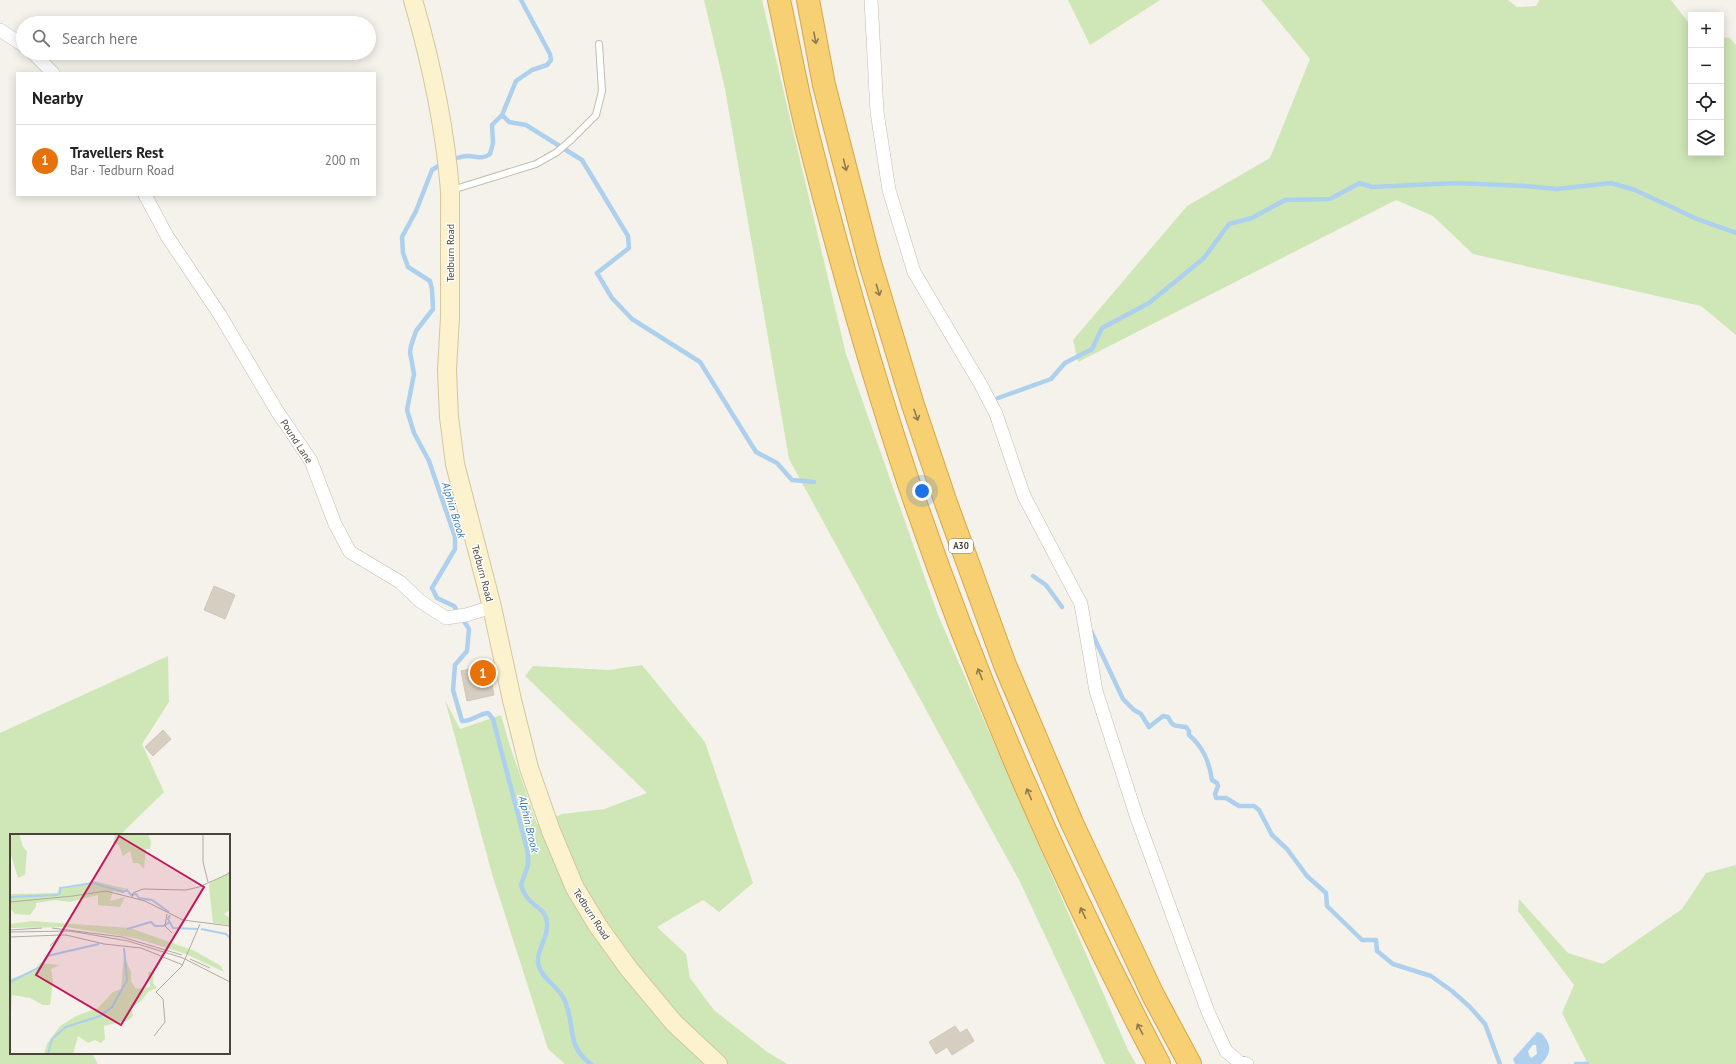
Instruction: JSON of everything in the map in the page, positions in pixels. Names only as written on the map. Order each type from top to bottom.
[{"type":"highway","name":"A30","points":[[778,0],[808,137],[851,295],[892,432],[941,574],[1047,836],[1130,1009],[1159,1064]]},
{"type":"highway","name":"A30","points":[[808,0],[824,85],[870,263],[913,405],[948,510],[1005,665],[1072,823],[1153,995],[1190,1064]]},
{"type":"street","name":"Tedburn Road","points":[[413,0],[433,81],[450,182],[450,317],[447,370],[449,416],[455,464],[492,607],[512,700],[529,768],[551,831],[575,888],[629,969],[674,1023],[718,1064]]},
{"type":"street","points":[[871,0],[877,112],[889,190],[904,245],[914,272],[981,385],[996,414],[1024,496],[1081,604],[1096,691],[1137,818],[1208,1012],[1226,1051],[1232,1059],[1247,1064]]},
{"type":"street","points":[[0,30],[16,40]]},
{"type":"street","points":[[39,60],[52,72]]},
{"type":"street","name":"Pound Lane","points":[[146,196],[167,236],[220,315],[277,411],[311,461],[335,524],[350,552],[400,582],[420,601],[446,618],[466,615],[492,607]]},
{"type":"lane","points":[[450,182],[536,164],[548,159],[572,139],[596,115],[602,91],[599,44]]},
{"type":"green space","points":[[704,0],[762,0],[846,354],[938,615],[1128,1050],[1136,1064],[1105,1064],[1020,882],[789,459],[725,89]]},
{"type":"green space","points":[[1068,0],[1160,0],[1090,45]]},
{"type":"green space","points":[[1261,0],[1508,0],[1517,7],[1536,6],[1539,0],[1671,0],[1688,22],[1688,156],[1724,156],[1724,37],[1730,38],[1736,45],[1736,335],[1701,306],[1473,254],[1433,216],[1396,200],[1078,362],[1073,340],[1187,206],[1270,158],[1310,59]]},
{"type":"green space","points":[[168,656],[169,702],[142,744],[164,792],[121,834],[10,834],[10,1054],[93,1054],[98,1064],[0,1064],[0,733]]},
{"type":"green space","points":[[642,665],[705,742],[753,883],[719,912],[703,900],[657,927],[686,954],[690,978],[714,1010],[766,1051],[787,1064],[565,1064],[548,1049],[492,874],[445,700],[460,729],[501,715],[537,824],[562,814],[604,809],[647,793],[525,676],[533,666],[609,670]]},
{"type":"green space","points":[[1736,865],[1736,1064],[1588,1064],[1562,1013],[1574,985],[1518,911],[1519,899],[1568,953],[1603,964],[1682,909],[1706,873]]},
{"type":"water","points":[[1537,1032],[1541,1033],[1545,1037],[1549,1045],[1549,1052],[1541,1064],[1515,1064],[1513,1059]],"holes":[[[1533,1045],[1536,1045],[1537,1054],[1531,1058],[1528,1051]]]},
{"type":"building","points":[[214,586],[235,595],[225,619],[204,610]]},
{"type":"building","points":[[488,665],[494,695],[467,701],[461,671]]},
{"type":"building","points":[[163,730],[171,739],[153,756],[145,747]]},
{"type":"building","points":[[955,1026],[960,1033],[967,1029],[974,1041],[952,1055],[947,1047],[936,1054],[929,1042]]},
{"type":"waterway","name":"Alphin Brook","points":[[451,160],[466,156],[482,157],[490,154],[493,143],[492,125],[502,115],[516,81],[532,70],[547,65],[551,60],[550,54],[521,0]]},
{"type":"waterway","points":[[502,115],[509,122],[526,125],[582,160],[628,236],[629,248],[597,273],[612,298],[632,319],[700,362],[756,452],[777,463],[792,480],[814,482]]},
{"type":"waterway","name":"Alphin Brook","points":[[443,163],[432,170],[416,211],[402,237],[403,253],[408,267],[430,281],[433,309],[416,331],[411,346],[410,352],[414,374],[407,410],[414,433],[429,461],[455,537],[455,549],[432,588],[437,598],[454,606],[469,629],[467,651],[455,665],[453,690],[462,721],[488,713],[493,719],[528,853],[528,865],[521,885],[530,901],[544,913],[547,921],[546,934],[538,957],[539,968],[564,999],[568,1008],[574,1042],[583,1057],[591,1064]]},
{"type":"waterway","points":[[998,398],[1051,379],[1065,363],[1092,349],[1102,328],[1149,303],[1204,258],[1229,224],[1252,218],[1285,200],[1330,199],[1360,183],[1372,187],[1456,183],[1557,189],[1611,183],[1635,190],[1697,219],[1736,233]]},
{"type":"waterway","points":[[1033,576],[1046,585],[1062,607]]},
{"type":"waterway","points":[[1091,631],[1123,699],[1134,710],[1141,714],[1149,727],[1163,716],[1168,717],[1170,721],[1177,726],[1186,727],[1189,731],[1189,735],[1198,744],[1205,755],[1212,780],[1217,783],[1218,786],[1215,794],[1216,798],[1226,798],[1239,806],[1254,806],[1259,810],[1272,835],[1287,849],[1307,876],[1326,893],[1327,906],[1362,940],[1376,940],[1377,951],[1393,964],[1431,976],[1452,991],[1470,1007],[1485,1024],[1500,1064]]},
{"type":"waterway","points":[[1576,1064],[1587,1064]]},
{"type":"place","name":"Travellers Rest","points":[[483,673]]}]
